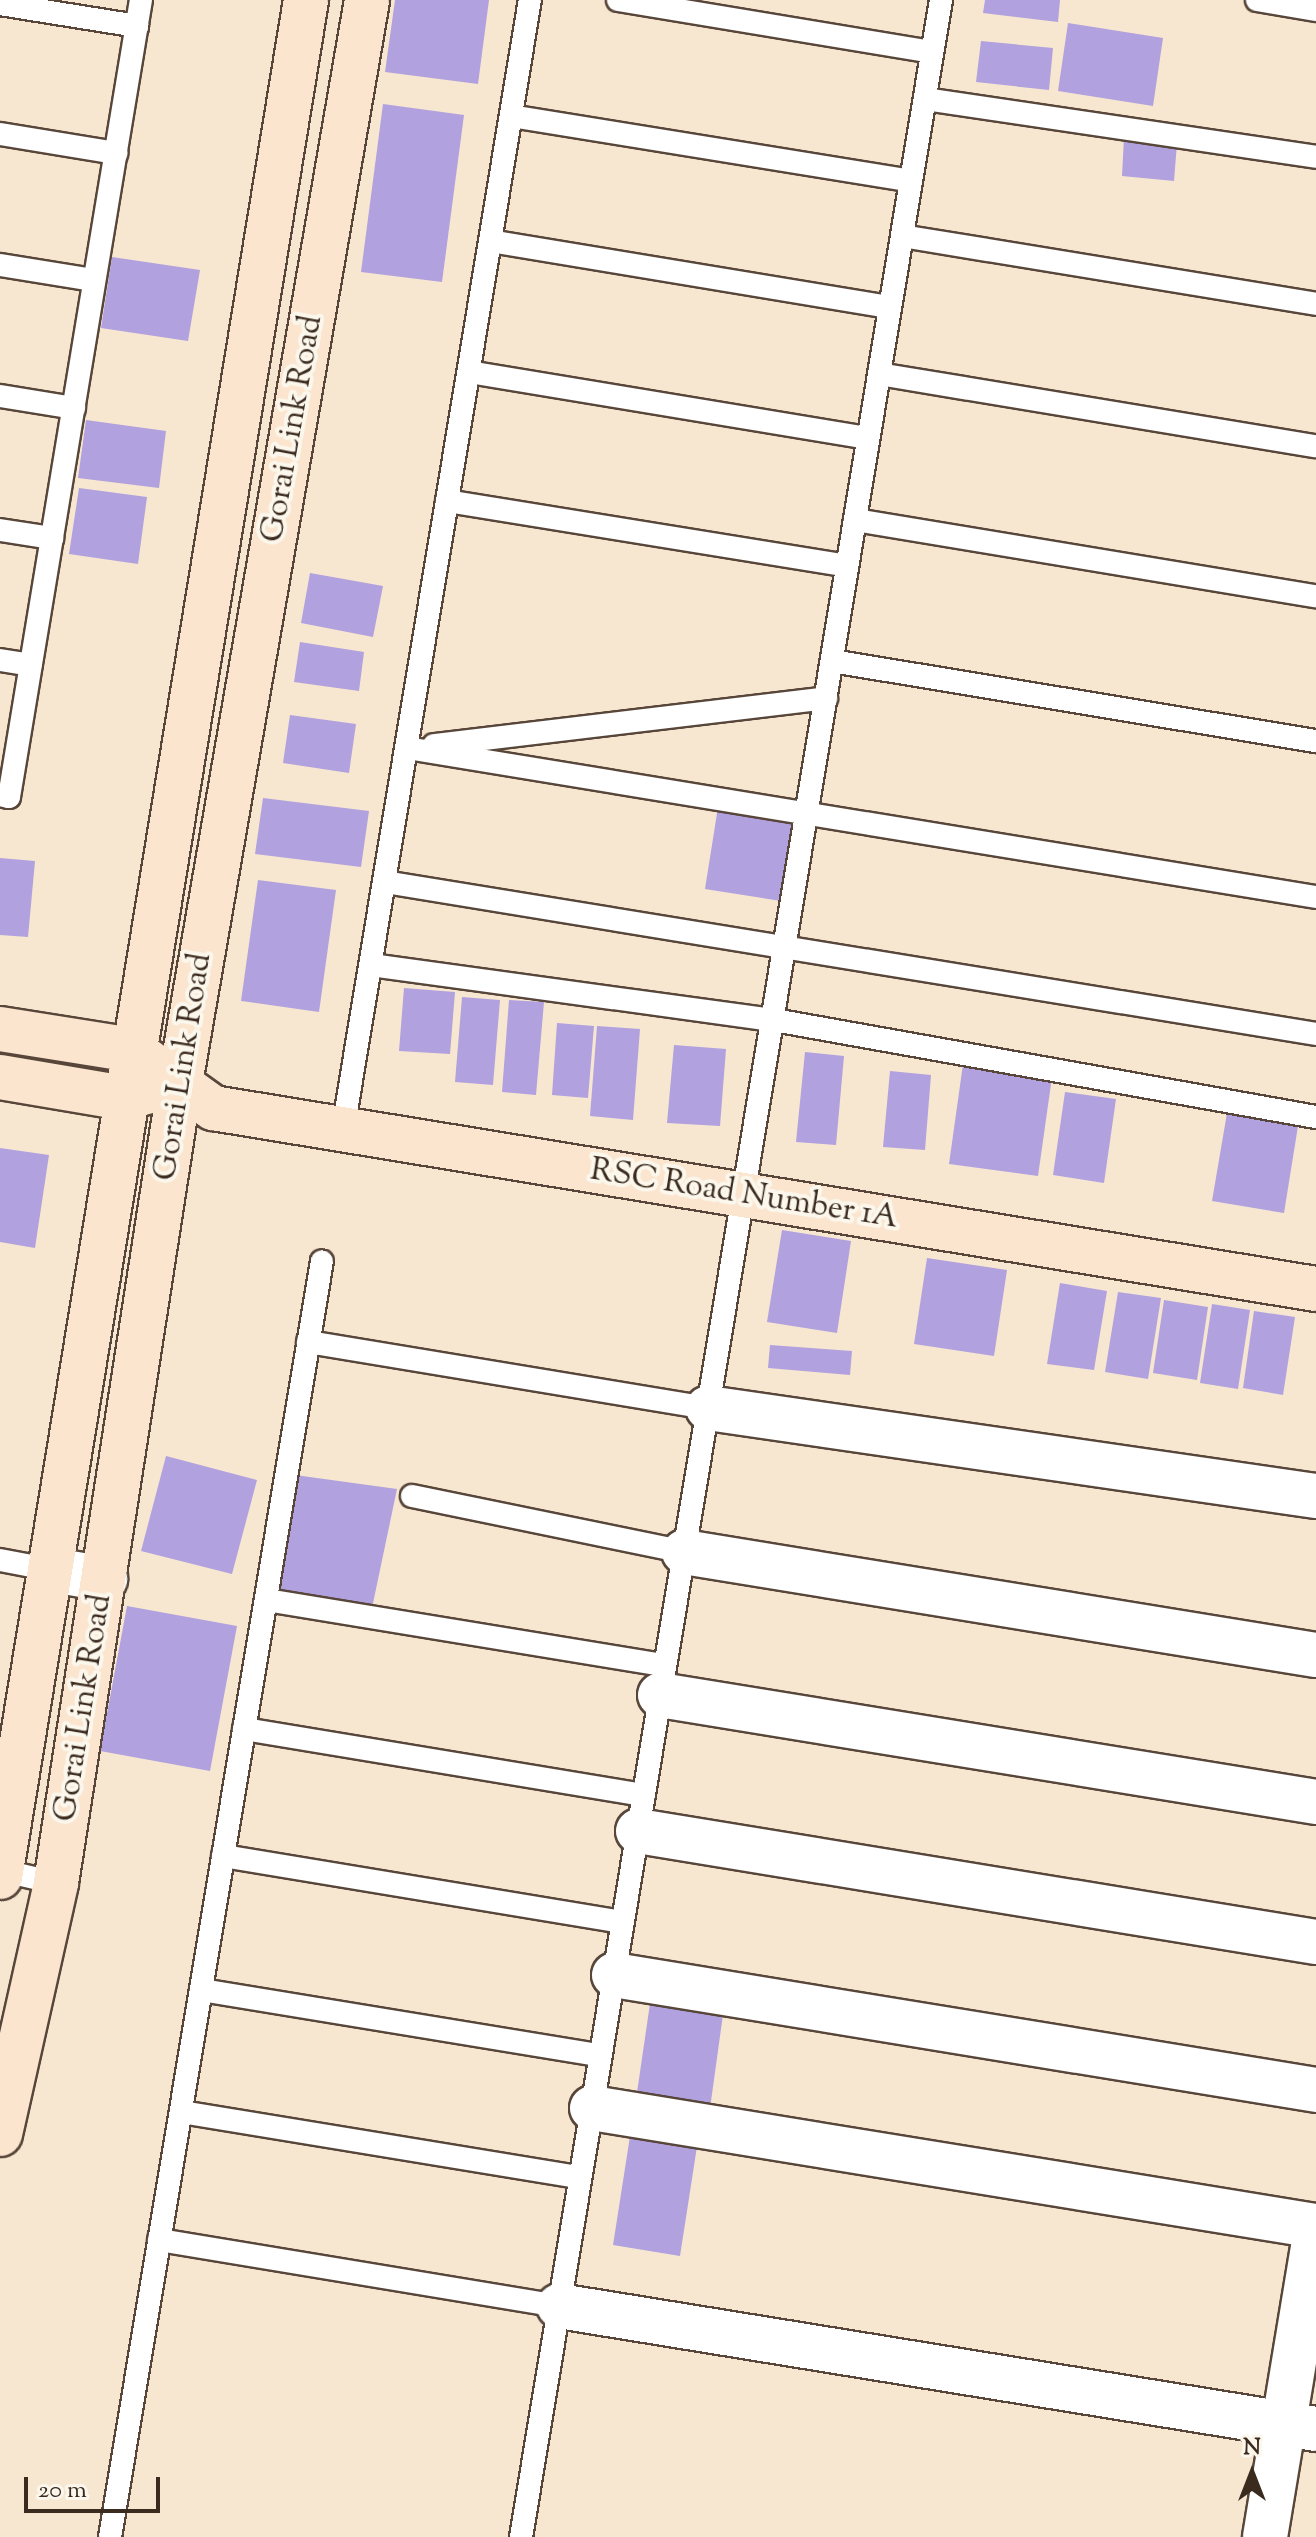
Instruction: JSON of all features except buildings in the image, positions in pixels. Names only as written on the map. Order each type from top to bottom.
[{"type":"main road","name":"Gorai Link Road","points":[[1,1872],[53,1570],[124,1098],[306,0]]},
{"type":"main road","name":"Gorai Link Road","points":[[0,2134],[56,1883],[180,1083],[367,0]]},
{"type":"main road","points":[[0,1029],[132,1050]]},
{"type":"main road","name":"RSC Road Number 1A","points":[[132,1050],[213,1108],[1316,1289]]},
{"type":"main road","points":[[0,1077],[124,1098],[180,1083]]},
{"type":"street","points":[[708,1408],[1316,1496]]},
{"type":"street","points":[[684,1552],[1316,1655]]},
{"type":"street","points":[[53,1570],[105,1579]]},
{"type":"street","points":[[663,1680],[1316,1802]]},
{"type":"street","points":[[641,1813],[1316,1942]]},
{"type":"street","points":[[614,1975],[1316,2090]]},
{"type":"street","points":[[592,2108],[1316,2228],[1300,2426],[1265,2537]]},
{"type":"street","points":[[559,2306],[1300,2426]]},
{"type":"lane","points":[[0,795],[9,797],[141,0]]},
{"type":"lane","points":[[343,1129],[530,0]]},
{"type":"lane","points":[[618,0],[932,52]]},
{"type":"lane","points":[[521,2537],[941,0]]},
{"type":"lane","points":[[1257,0],[1316,10]]},
{"type":"lane","points":[[0,4],[137,26]]},
{"type":"lane","points":[[925,99],[1316,157]]},
{"type":"lane","points":[[511,116],[911,181]]},
{"type":"lane","points":[[0,134],[116,153]]},
{"type":"lane","points":[[902,236],[1316,304]]},
{"type":"lane","points":[[490,241],[890,307]]},
{"type":"lane","points":[[0,265],[94,280]]},
{"type":"lane","points":[[469,372],[868,438]]},
{"type":"lane","points":[[879,374],[1316,446]]},
{"type":"lane","points":[[0,396],[74,408]]},
{"type":"lane","points":[[447,501],[847,566]]},
{"type":"lane","points":[[855,520],[1316,596]]},
{"type":"lane","points":[[0,530],[52,538]]},
{"type":"lane","points":[[0,660],[31,665]]},
{"type":"lane","points":[[832,661],[1316,741]]},
{"type":"lane","points":[[407,748],[826,698]]},
{"type":"lane","points":[[407,748],[1316,897]]},
{"type":"lane","points":[[385,882],[1316,1034]]},
{"type":"lane","points":[[371,965],[774,1020],[1316,1117]]},
{"type":"lane","points":[[110,2537],[322,1261]]},
{"type":"lane","points":[[308,1342],[708,1408]]},
{"type":"lane","points":[[412,1496],[684,1552]]},
{"type":"lane","points":[[0,1560],[53,1570]]},
{"type":"lane","points":[[266,1600],[663,1680]]},
{"type":"lane","points":[[244,1729],[641,1813]]},
{"type":"lane","points":[[223,1856],[623,1922]]},
{"type":"lane","points":[[1,1872],[56,1883]]},
{"type":"lane","points":[[201,1990],[600,2055]]},
{"type":"lane","points":[[181,2112],[580,2177]]},
{"type":"lane","points":[[159,2240],[559,2306]]}]
